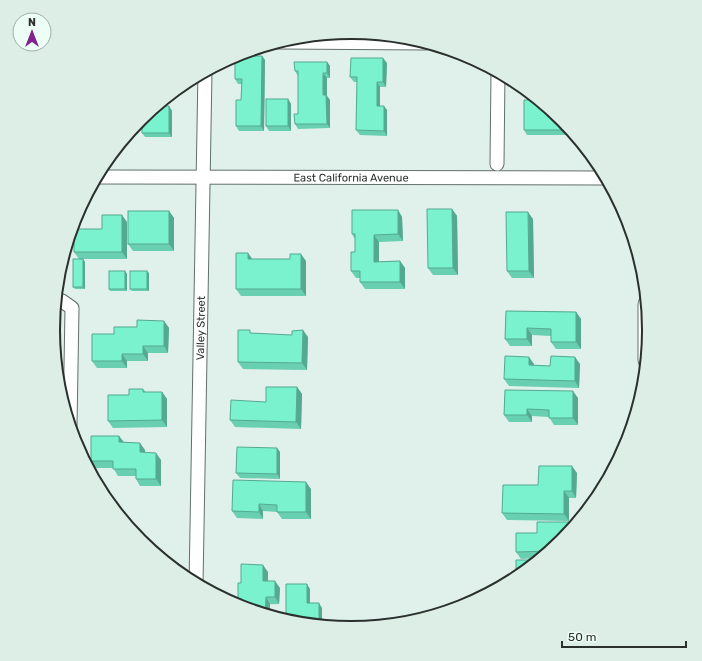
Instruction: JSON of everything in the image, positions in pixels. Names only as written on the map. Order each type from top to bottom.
[{"type":"street","points":[[307,42],[398,43]]},
{"type":"street","name":"Valley Street","points":[[196,577],[205,78]]},
{"type":"street","points":[[497,164],[498,79]]},
{"type":"street","name":"East California Avenue","points":[[105,176],[204,178],[599,178]]},
{"type":"street","points":[[62,301],[72,308],[70,410]]},
{"type":"building","points":[[252,56],[262,56],[261,126],[236,126],[236,100],[241,100],[242,79],[235,79],[235,63]]},
{"type":"building","points":[[351,58],[383,58],[383,82],[377,82],[377,106],[384,106],[384,131],[356,130],[357,77],[350,77]]},
{"type":"building","points":[[294,62],[327,62],[327,73],[323,73],[323,95],[326,95],[327,124],[295,124],[294,114],[298,114],[298,71],[295,71]]},
{"type":"building","points":[[266,99],[288,99],[288,126],[266,126]]},
{"type":"building","points":[[524,100],[529,100],[563,130],[524,130]]},
{"type":"building","points":[[165,106],[169,106],[169,133],[142,133],[142,127],[145,124]]},
{"type":"building","points":[[427,209],[452,209],[453,268],[428,268]]},
{"type":"building","points":[[352,210],[398,210],[398,234],[374,235],[374,262],[400,261],[400,282],[360,282],[360,271],[351,271],[351,252],[355,252],[355,234],[352,234]]},
{"type":"building","points":[[128,211],[169,211],[169,244],[128,244]]},
{"type":"building","points":[[506,212],[528,212],[529,271],[507,271]]},
{"type":"building","points":[[102,215],[122,215],[122,252],[74,252],[74,240],[78,229],[102,229]]},
{"type":"building","points":[[236,253],[248,253],[248,259],[290,259],[290,254],[301,254],[301,289],[236,289]]},
{"type":"building","points":[[73,259],[83,259],[83,287],[73,287]]},
{"type":"building","points":[[109,271],[125,271],[125,289],[109,289]]},
{"type":"building","points":[[130,271],[147,271],[147,289],[130,289]]},
{"type":"building","points":[[506,311],[576,312],[576,342],[551,342],[551,329],[527,328],[527,339],[505,339]]},
{"type":"building","points":[[137,320],[164,321],[164,346],[143,346],[143,354],[122,354],[122,361],[92,361],[92,334],[114,334],[114,327],[137,327]]},
{"type":"building","points":[[238,330],[250,330],[250,333],[292,335],[292,331],[303,330],[302,363],[238,362]]},
{"type":"building","points":[[505,356],[529,357],[529,365],[550,366],[551,356],[575,357],[575,381],[504,379]]},
{"type":"building","points":[[266,387],[297,387],[296,422],[230,420],[231,400],[266,402]]},
{"type":"building","points":[[129,389],[143,389],[143,392],[162,392],[162,420],[108,421],[108,395],[129,395]]},
{"type":"building","points":[[505,390],[573,391],[573,418],[549,418],[549,410],[527,409],[527,415],[504,415]]},
{"type":"building","points":[[91,436],[119,436],[119,442],[140,443],[140,452],[156,453],[156,479],[136,479],[136,469],[113,469],[113,461],[91,461]]},
{"type":"building","points":[[237,447],[277,448],[277,474],[236,473]]},
{"type":"building","points":[[539,466],[572,466],[572,491],[564,491],[564,514],[502,513],[503,485],[538,485]]},
{"type":"building","points":[[233,480],[306,482],[306,512],[277,512],[277,505],[259,504],[259,512],[232,511]]},
{"type":"building","points":[[537,522],[571,522],[541,551],[516,552],[516,533],[537,533]]},
{"type":"building","points":[[516,560],[530,560],[528,562],[516,571]]},
{"type":"building","points":[[241,564],[263,565],[263,581],[275,581],[275,597],[266,597],[265,609],[242,601],[242,599],[238,599],[238,583],[241,583]]},
{"type":"building","points":[[286,584],[307,584],[307,603],[319,603],[319,620],[286,614]]}]
